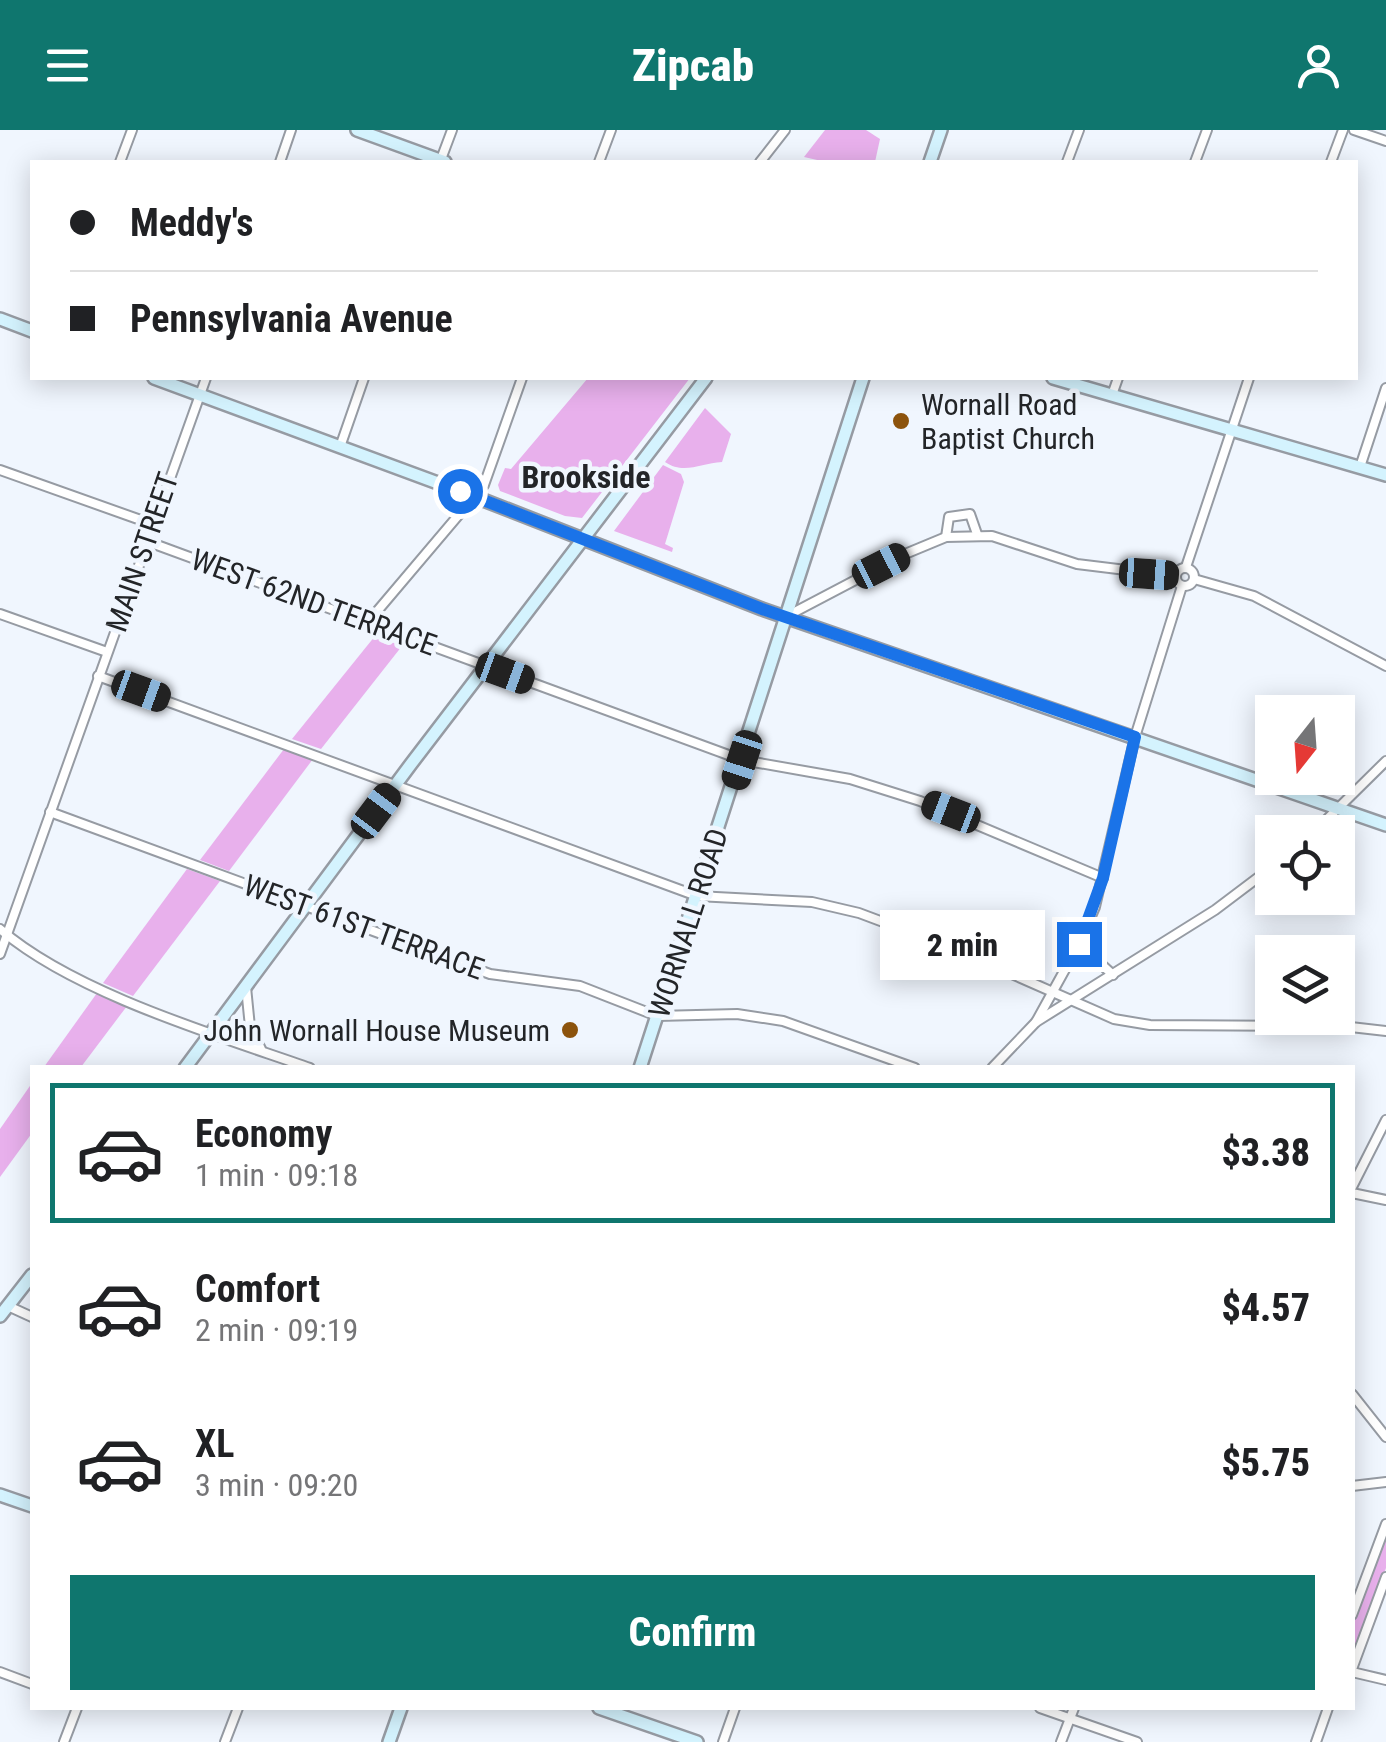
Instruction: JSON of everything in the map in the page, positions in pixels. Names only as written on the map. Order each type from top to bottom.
[{"type":"main road","points":[[357,130],[437,160]]},
{"type":"main road","points":[[931,160],[940,130]]},
{"type":"main road","points":[[0,319],[30,330]]},
{"type":"main road","points":[[159,380],[787,616],[1386,825]]},
{"type":"main road","points":[[187,1065],[395,784],[704,380]]},
{"type":"main road","name":"WORNALL ROAD","points":[[641,1065],[862,380]]},
{"type":"main road","points":[[1060,380],[1386,475]]},
{"type":"main road","points":[[4,1311],[30,1278]]},
{"type":"main road","points":[[0,1495],[30,1505]]},
{"type":"main road","points":[[389,1742],[400,1710]]},
{"type":"main road","points":[[606,1710],[697,1742]]},
{"type":"street","points":[[121,160],[132,130]]},
{"type":"street","points":[[281,160],[290,130]]},
{"type":"street","points":[[443,160],[452,130]]},
{"type":"street","points":[[600,160],[611,130]]},
{"type":"street","points":[[762,160],[785,130]]},
{"type":"street","points":[[1068,160],[1079,130]]},
{"type":"street","points":[[1196,160],[1206,130]]},
{"type":"street","points":[[1332,160],[1343,130]]},
{"type":"street","points":[[1354,130],[1386,141]]},
{"type":"street","name":"MAIN STREET","points":[[0,954],[3,932],[205,380]]},
{"type":"street","points":[[340,447],[363,380]]},
{"type":"street","points":[[368,622],[485,483],[521,380]]},
{"type":"street","points":[[1112,394],[1117,380]]},
{"type":"street","points":[[1186,568],[1249,380]]},
{"type":"street","points":[[1360,467],[1386,388]]},
{"type":"street","points":[[0,470],[152,524]]},
{"type":"street","points":[[946,537],[949,517],[958,513],[970,514],[977,534]]},
{"type":"street","points":[[787,616],[905,554],[946,537],[977,534],[1077,564],[1176,576]]},
{"type":"street","name":"WEST 62ND TERRACE","points":[[146,541],[742,760],[886,789],[1001,832],[1103,878]]},
{"type":"street","points":[[995,1065],[1036,1022],[1079,944],[1103,878],[1135,737],[1182,586],[1176,576],[1178,570],[1186,568],[1194,573],[1194,579],[1182,586]]},
{"type":"street","points":[[1194,579],[1254,596],[1386,666]]},
{"type":"street","points":[[0,614],[107,652]]},
{"type":"street","points":[[98,676],[697,896],[787,899],[836,907],[955,949],[1114,1019],[1150,1025],[1342,1026],[1386,1031]]},
{"type":"street","points":[[1332,815],[1386,761]]},
{"type":"street","name":"WEST 61ST TERRACE","points":[[50,812],[490,974],[580,986],[658,1016],[737,1014],[783,1020],[907,1065]]},
{"type":"street","points":[[1036,1022],[1215,910],[1255,880]]},
{"type":"street","points":[[3,932],[48,963],[113,995],[302,1065]]},
{"type":"street","points":[[1079,944],[1112,976]]},
{"type":"street","points":[[246,985],[250,1026],[273,1065]]},
{"type":"street","points":[[1355,1184],[1386,1120]]},
{"type":"street","points":[[1355,1191],[1386,1200]]},
{"type":"street","points":[[4,1311],[30,1317]]},
{"type":"street","points":[[1355,1398],[1386,1437]]},
{"type":"street","points":[[1355,1486],[1386,1482]]},
{"type":"street","points":[[1355,1607],[1386,1524]]},
{"type":"street","points":[[1355,1662],[1386,1577]]},
{"type":"street","points":[[1355,1671],[1386,1680]]},
{"type":"street","points":[[0,1672],[30,1683]]},
{"type":"street","points":[[64,1742],[76,1710]]},
{"type":"street","points":[[226,1742],[237,1710]]},
{"type":"street","points":[[723,1742],[734,1710]]},
{"type":"street","points":[[1046,1710],[1137,1742]]},
{"type":"street","points":[[1061,1742],[1073,1710]]},
{"type":"street","points":[[1316,1742],[1327,1710]]},
{"type":"shaded area","points":[[825,130],[866,130],[880,139],[875,160],[804,157]]},
{"type":"shaded area","points":[[586,380],[688,380],[582,518],[565,516],[500,491],[498,485],[505,468],[511,469]]},
{"type":"shaded area","points":[[705,408],[731,434],[722,462],[686,468],[665,462]]},
{"type":"shaded area","points":[[663,465],[681,474],[684,482],[665,544],[673,548],[672,552],[614,531]]},
{"type":"shaded area","points":[[375,636],[402,646],[321,749],[292,739]]},
{"type":"shaded area","points":[[284,749],[313,759],[229,871],[200,860]]},
{"type":"shaded area","points":[[187,869],[220,881],[133,996],[103,983]]},
{"type":"shaded area","points":[[97,993],[127,1006],[83,1065],[45,1065]]},
{"type":"shaded area","points":[[30,1086],[30,1136],[0,1177],[0,1129]]},
{"type":"shaded area","points":[[1386,1534],[1386,1568],[1355,1651],[1355,1616]]},
{"type":"place","name":"Wornall Road Baptist Church","points":[[901,421]]},
{"type":"place","name":"John Wornall House Museum","points":[[570,1030]]},
{"type":"district","name":"Brookside","points":[[586,477]]},
{"type":"route","points":[[460,491],[762,609],[1135,737],[1103,878],[1079,944]]}]
